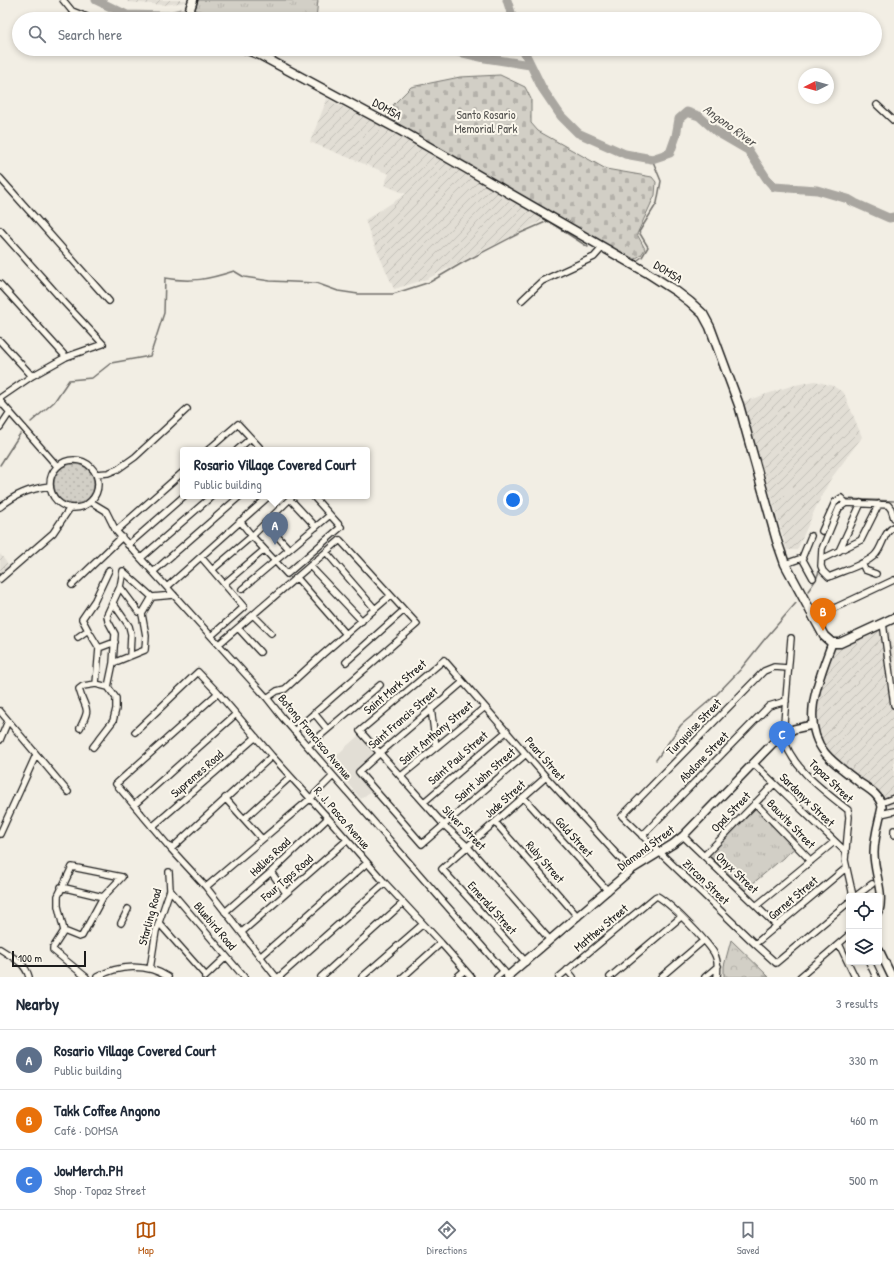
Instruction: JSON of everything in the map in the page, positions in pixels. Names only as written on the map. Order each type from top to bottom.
[{"type":"main road","points":[[190,12],[192,0]]},
{"type":"main road","name":"DOMSA","points":[[260,56],[397,128],[677,292],[690,302],[707,320],[739,406],[777,541],[785,564],[824,636],[832,643]]},
{"type":"main road","points":[[832,643],[840,643],[894,618]]},
{"type":"street","points":[[62,0],[74,12]]},
{"type":"street","points":[[877,105],[894,121]]},
{"type":"street","points":[[0,178],[109,301]]},
{"type":"street","points":[[0,230],[63,301],[104,344],[66,357],[32,376],[0,398]]},
{"type":"street","points":[[522,300],[542,281],[594,257],[602,248]]},
{"type":"street","points":[[0,284],[66,357]]},
{"type":"street","points":[[0,341],[32,376]]},
{"type":"street","points":[[0,401],[57,466]]},
{"type":"street","points":[[96,474],[108,473],[118,469],[187,409]]},
{"type":"street","points":[[0,428],[10,412]]},
{"type":"street","points":[[211,447],[238,424],[259,447]]},
{"type":"street","points":[[240,447],[251,438]]},
{"type":"street","points":[[78,459],[89,464],[96,474],[99,486],[96,495],[91,502],[83,507],[70,508],[60,504],[53,496],[50,486],[51,475],[57,466],[65,461],[78,459]]},
{"type":"street","points":[[116,531],[180,475]]},
{"type":"street","points":[[0,507],[19,494],[34,488],[50,486]]},
{"type":"street","points":[[822,531],[835,502],[841,498],[846,503]]},
{"type":"street","points":[[128,545],[181,499]]},
{"type":"street","points":[[141,558],[209,499]]},
{"type":"street","points":[[153,572],[237,499]]},
{"type":"street","points":[[167,587],[266,499]]},
{"type":"street","points":[[212,570],[252,536],[289,499]]},
{"type":"street","points":[[293,499],[316,527]]},
{"type":"street","points":[[240,521],[264,550],[287,574],[341,527],[317,499]]},
{"type":"street","name":"Botong Francisco Avenue","points":[[91,502],[106,511],[116,531],[128,545],[267,698],[507,975]]},
{"type":"street","points":[[894,518],[891,508],[888,505],[846,503],[839,508],[822,549],[823,571],[829,577],[871,558],[876,553],[889,529],[894,526]]},
{"type":"street","points":[[838,551],[861,503]]},
{"type":"street","points":[[822,559],[861,540],[879,504]]},
{"type":"street","points":[[0,579],[53,533],[70,508]]},
{"type":"street","points":[[242,589],[330,515]]},
{"type":"street","points":[[265,522],[290,549]]},
{"type":"street","points":[[785,564],[802,558],[811,536]]},
{"type":"street","points":[[72,584],[122,538]]},
{"type":"street","points":[[219,644],[340,540],[417,624],[294,730]]},
{"type":"street","points":[[224,584],[264,550]]},
{"type":"street","points":[[326,552],[375,609]]},
{"type":"street","points":[[200,557],[244,607],[212,636]]},
{"type":"street","points":[[802,558],[813,578]]},
{"type":"street","points":[[862,563],[865,570],[876,574]]},
{"type":"street","points":[[310,566],[362,621]]},
{"type":"street","points":[[96,684],[98,648],[82,619],[95,600],[109,570]]},
{"type":"street","points":[[108,687],[113,663],[115,634],[108,621],[107,615],[120,587],[123,571],[152,597],[174,596]]},
{"type":"street","points":[[297,578],[346,634]]},
{"type":"street","points":[[814,618],[894,580]]},
{"type":"street","points":[[113,663],[145,650],[146,636],[142,614],[138,611],[120,587]]},
{"type":"street","points":[[267,698],[277,691],[285,689],[390,596]]},
{"type":"street","points":[[142,614],[152,597]]},
{"type":"street","points":[[113,603],[129,626],[131,634],[130,656]]},
{"type":"street","points":[[346,662],[404,610]]},
{"type":"street","points":[[253,615],[271,633]]},
{"type":"street","points":[[883,623],[894,705]]},
{"type":"street","points":[[238,628],[260,652]]},
{"type":"street","points":[[78,637],[88,630]]},
{"type":"street","name":"Topaz Street","points":[[791,638],[784,735],[785,746],[814,783],[848,810],[849,817],[846,868],[852,893]]},
{"type":"street","points":[[98,648],[115,642]]},
{"type":"street","points":[[832,643],[818,683],[813,709],[812,725],[816,737],[824,752],[832,761],[876,795],[881,803],[881,814],[874,852],[881,893]]},
{"type":"street","name":"Pearl Street","points":[[444,660],[546,777],[632,870]]},
{"type":"street","name":"Saint Mark Street","points":[[360,731],[444,660]]},
{"type":"street","name":"Turquoise Street","points":[[622,816],[764,671],[774,666],[788,668]]},
{"type":"street","name":"R. J. Pasco Avenue","points":[[135,732],[198,672],[367,863],[471,977]]},
{"type":"street","name":"Saint Francis Street","points":[[422,844],[359,772],[462,682]]},
{"type":"street","points":[[80,728],[88,715],[86,705],[78,689],[82,686],[96,684],[108,687],[116,698],[116,709],[113,721],[93,747]]},
{"type":"street","points":[[308,746],[380,685]]},
{"type":"street","points":[[218,693],[116,784],[171,849],[206,887],[242,932],[260,958],[278,977],[385,883]]},
{"type":"street","name":"Abalone Street","points":[[642,836],[769,706],[786,701]]},
{"type":"street","name":"Saint Anthony Street","points":[[401,776],[485,707]]},
{"type":"street","points":[[431,708],[436,747]]},
{"type":"street","points":[[0,711],[68,792]]},
{"type":"street","points":[[314,713],[328,729]]},
{"type":"street","points":[[134,806],[236,714]]},
{"type":"street","points":[[0,740],[8,721]]},
{"type":"street","name":"Diamond Street","points":[[507,975],[526,962],[632,870],[683,836],[773,743],[794,729],[812,725]]},
{"type":"street","name":"Silver Street","points":[[360,731],[444,825],[468,846],[550,940]]},
{"type":"street","name":"Saint Paul Street","points":[[424,802],[506,731]]},
{"type":"street","name":"Supremes Road","points":[[152,827],[256,737]]},
{"type":"street","name":"Saint John Street","points":[[422,844],[526,754]]},
{"type":"street","points":[[0,834],[36,755]]},
{"type":"street","points":[[171,849],[272,756]]},
{"type":"street","name":"Sardonyx Street","points":[[753,763],[846,852]]},
{"type":"street","points":[[244,819],[290,776]]},
{"type":"street","points":[[206,887],[311,798],[333,776]]},
{"type":"street","name":"Jade Street","points":[[442,869],[546,777]]},
{"type":"street","name":"Opal Street","points":[[704,856],[774,784]]},
{"type":"street","name":"Gold Street","points":[[523,797],[608,891]]},
{"type":"street","points":[[225,798],[262,839]]},
{"type":"street","points":[[881,803],[894,798]]},
{"type":"street","name":"Bauxite Street","points":[[755,803],[811,861]]},
{"type":"street","points":[[881,814],[894,811]]},
{"type":"street","name":"Zircon Street","points":[[622,816],[659,853],[776,962],[846,904]]},
{"type":"street","name":"Hollies Road","points":[[225,912],[271,872],[328,818]]},
{"type":"street","name":"Ruby Street","points":[[495,822],[578,917]]},
{"type":"street","points":[[894,830],[894,836]]},
{"type":"street","name":"Onyx Street","points":[[683,836],[777,926]]},
{"type":"street","name":"Four Tops Road","points":[[242,932],[347,840]]},
{"type":"street","points":[[756,906],[834,842]]},
{"type":"street","points":[[260,958],[367,863]]},
{"type":"street","points":[[64,931],[79,938],[82,936],[103,897],[122,877],[72,866],[61,887],[58,896],[58,906],[64,931],[53,948],[86,977]]},
{"type":"street","name":"Garnet Street","points":[[755,944],[846,868]]},
{"type":"street","name":"Emerald Street","points":[[442,869],[526,962]]},
{"type":"street","name":"Starling Road","points":[[150,969],[153,943],[170,890],[169,872]]},
{"type":"street","points":[[271,872],[286,893]]},
{"type":"street","points":[[860,893],[872,884]]},
{"type":"street","points":[[61,887],[103,897]]},
{"type":"street","name":"Bluebird Road","points":[[170,890],[241,976]]},
{"type":"street","name":"Matthew Street","points":[[559,977],[654,897],[657,896],[681,916]]},
{"type":"street","points":[[321,977],[403,903]]},
{"type":"street","points":[[121,923],[128,909]]},
{"type":"street","points":[[610,977],[681,916],[714,953],[718,966],[717,977]]},
{"type":"street","points":[[159,923],[205,977],[226,956]]},
{"type":"street","points":[[362,977],[423,924]]},
{"type":"street","points":[[800,977],[846,938]]},
{"type":"street","points":[[661,977],[704,940]]},
{"type":"street","points":[[403,977],[441,943]]},
{"type":"street","points":[[838,944],[855,977]]},
{"type":"street","points":[[0,950],[20,962],[25,968],[29,977]]},
{"type":"street","points":[[882,956],[892,977]]},
{"type":"street","points":[[870,965],[876,977]]},
{"type":"street","points":[[705,977],[718,966]]},
{"type":"street","points":[[97,977],[115,969],[136,967],[150,969],[168,977]]},
{"type":"street","points":[[457,977],[465,970]]},
{"type":"street","points":[[567,970],[573,977]]},
{"type":"street","points":[[497,977],[507,975]]},
{"type":"shaded area","points":[[128,0],[187,0],[186,2],[164,5],[127,2]]},
{"type":"shaded area","points":[[327,99],[400,135],[545,219],[427,279],[394,289],[365,220],[406,194],[384,185],[389,174],[310,142]]},
{"type":"shaded area","points":[[815,381],[833,386],[844,393],[862,437],[830,480],[797,550],[787,550],[743,402],[791,386]]},
{"type":"shaded area","points":[[0,554],[10,567],[0,576]]},
{"type":"shaded area","points":[[889,627],[894,655],[894,805],[886,807],[881,795],[876,790],[835,760],[825,750],[816,729],[816,712],[821,681],[833,649]]},
{"type":"shaded area","points":[[358,736],[375,755],[355,773],[371,791],[361,799],[329,762]]},
{"type":"green space","points":[[199,0],[318,0],[317,12],[206,12],[194,10],[196,3]]},
{"type":"green space","name":"Santo Rosario Memorial Park","points":[[500,75],[525,87],[531,99],[531,123],[538,131],[606,169],[652,177],[656,182],[655,195],[637,234],[645,249],[641,255],[633,260],[386,117],[394,104],[411,87],[460,77]]},
{"type":"green space","points":[[78,464],[85,467],[91,473],[94,484],[93,492],[85,501],[78,504],[70,504],[63,501],[55,492],[54,480],[57,473],[66,465]]},
{"type":"green space","points":[[755,806],[796,847],[745,890],[708,854]]},
{"type":"green space","points":[[731,940],[769,977],[724,977],[724,966]]},
{"type":"waterway","name":"Angono River","points":[[96,0],[121,12]]},
{"type":"waterway","name":"Angono River","points":[[507,0],[511,12]]},
{"type":"waterway","name":"Angono River","points":[[476,56],[530,65]]},
{"type":"waterway","name":"Angono River","points":[[526,56],[542,88],[561,116],[578,133],[625,154],[652,159],[670,153],[676,136],[679,119],[687,112],[699,116],[717,132],[748,150],[774,187],[817,190],[848,199],[889,218],[894,217]]},
{"type":"waterway","points":[[635,262],[642,257],[648,247],[639,232],[657,203],[661,181],[652,159]]},
{"type":"waterway","points":[[31,422],[54,402],[69,380],[92,378],[111,363],[150,356],[164,313],[165,278],[192,280],[234,271],[244,277],[270,281],[316,283],[338,291],[358,294],[393,294],[430,282],[464,262],[516,235],[548,221],[588,247]]},
{"type":"waterway","points":[[0,465],[20,434]]},
{"type":"waterway","points":[[846,499],[894,501]]},
{"type":"waterway","points":[[821,545],[831,516],[841,501]]},
{"type":"waterway","points":[[808,591],[817,577],[819,568]]},
{"type":"waterway","points":[[656,760],[681,725],[716,695],[740,670],[796,603]]},
{"type":"place","name":"Rosario Village Covered Court","points":[[275,545]]},
{"type":"place","name":"Takk Coffee Angono","points":[[823,631]]},
{"type":"place","name":"JowMerch.PH","points":[[782,754]]}]
